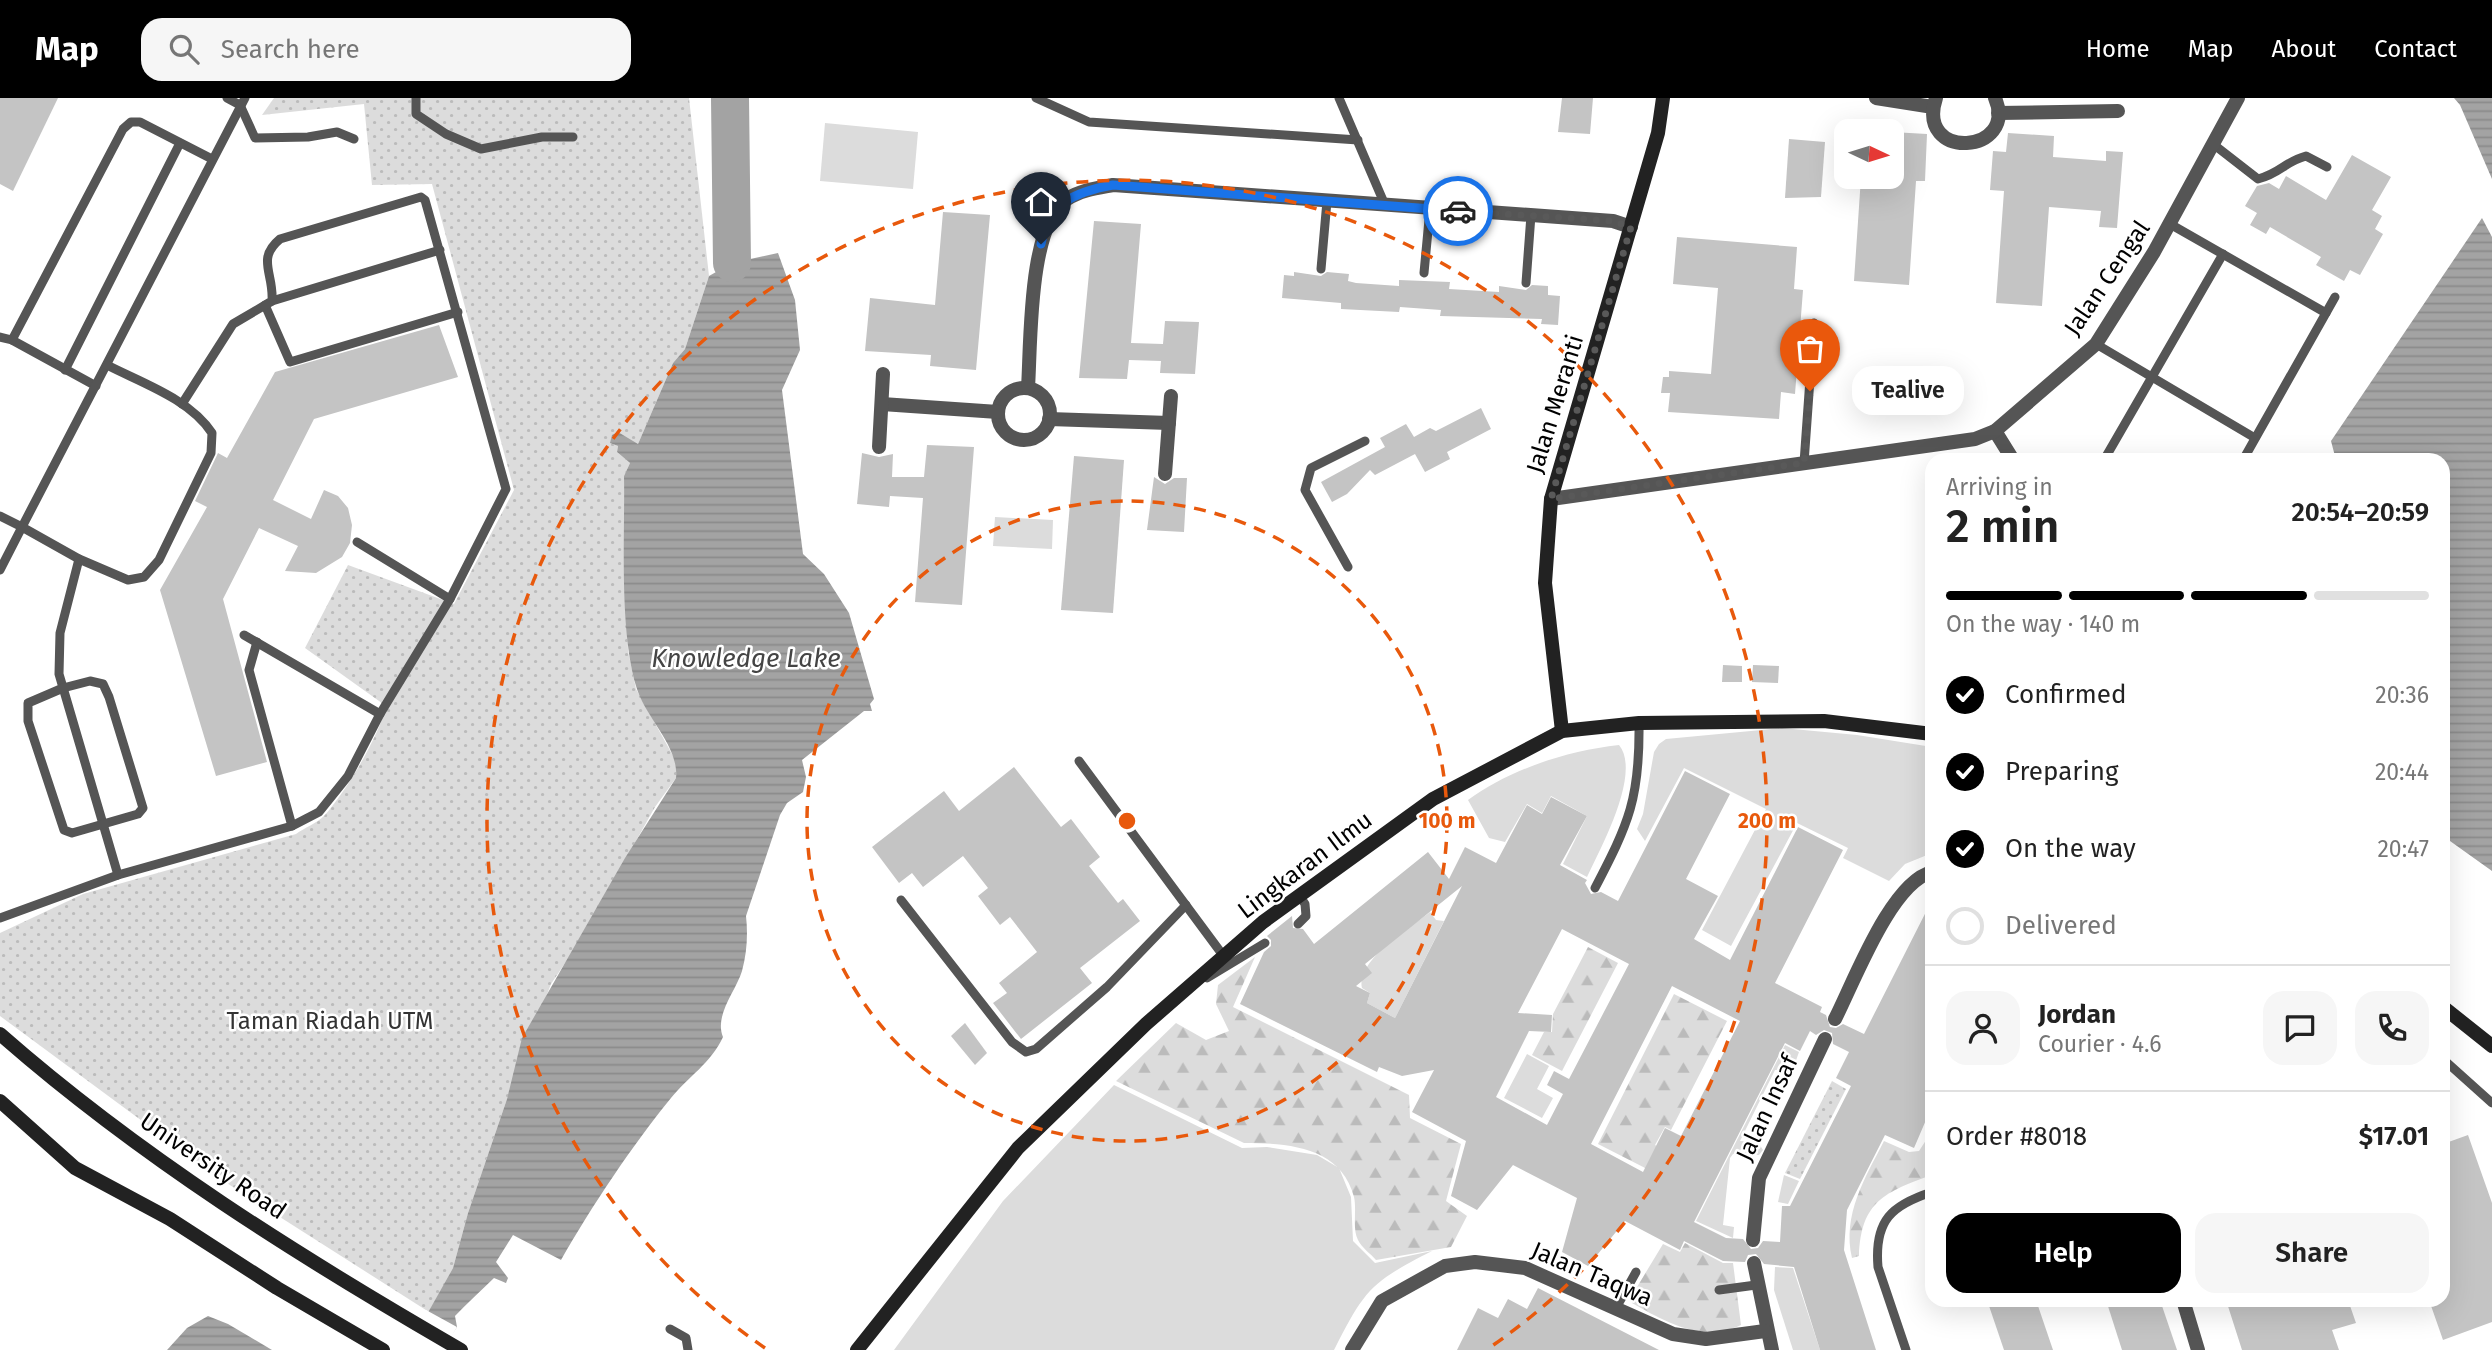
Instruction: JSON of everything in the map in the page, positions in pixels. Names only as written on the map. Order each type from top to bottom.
[{"type":"street","name":"Jalan Meranti","points":[[1562,731],[1545,583],[1551,499],[1658,133],[1663,98]]},
{"type":"street","points":[[1876,98],[1935,102],[1937,128],[1952,142],[1963,145],[1983,140],[1991,132],[1997,105],[2118,111]]},
{"type":"street","name":"Jalan Cengal","points":[[1551,499],[1975,439],[1995,430],[2096,344],[2170,224],[2238,98]]},
{"type":"street","points":[[1028,388],[1040,251],[1045,225],[1066,200],[1089,189],[1113,185],[1613,221],[1631,227]]},
{"type":"street","points":[[879,447],[883,374]]},
{"type":"street","points":[[1028,388],[1043,396],[1047,402],[1049,419],[1042,433],[1020,440],[1001,427],[998,412],[1000,403],[1011,391],[1028,388]]},
{"type":"street","points":[[1165,474],[1171,396]]},
{"type":"street","points":[[882,404],[998,412]]},
{"type":"street","points":[[1049,419],[1169,424]]},
{"type":"street","points":[[1995,430],[2009,453]]},
{"type":"street","name":"Lingkaran Ilmu","points":[[857,1350],[1018,1148],[1146,1024],[1299,895],[1433,799],[1562,731],[1639,723],[1824,721],[1925,733]]},
{"type":"street","points":[[1835,1019],[1895,899],[1916,879],[1925,875]]},
{"type":"street","points":[[2450,1013],[2492,1046]]},
{"type":"street","name":"University Road","points":[[0,1034],[52,1080],[184,1178],[455,1347]]},
{"type":"street","name":"Jalan Insaf","points":[[1753,1240],[1759,1178],[1825,1039]]},
{"type":"street","points":[[0,1101],[75,1168],[170,1219],[277,1288],[383,1350]]},
{"type":"street","name":"Jalan Taqwa","points":[[1352,1350],[1382,1301],[1445,1266],[1490,1262],[1525,1268],[1673,1334],[1706,1339],[1765,1331]]},
{"type":"street","points":[[1754,1263],[1765,1331],[1772,1350]]},
{"type":"street","points":[[2185,1307],[2198,1350]]},
{"type":"lane","points":[[227,98],[242,101]]},
{"type":"lane","points":[[416,98],[416,114],[446,134],[481,149],[542,137],[573,136]]},
{"type":"lane","points":[[1036,98],[1089,122],[1358,140]]},
{"type":"lane","points":[[1339,98],[1385,205]]},
{"type":"lane","points":[[242,101],[255,138],[308,137],[337,132],[354,139]]},
{"type":"lane","points":[[0,570],[242,101]]},
{"type":"lane","points":[[12,340],[123,129],[131,122],[141,122],[212,159]]},
{"type":"lane","points":[[65,370],[180,143]]},
{"type":"lane","points":[[2213,144],[2258,179],[2276,174],[2290,160],[2306,156],[2327,167]]},
{"type":"lane","points":[[0,918],[118,875],[292,826],[318,812],[348,776],[380,714],[450,599],[506,489],[458,312],[425,200],[421,197],[280,239],[269,248],[265,261],[273,282],[268,303],[290,362],[458,312]]},
{"type":"lane","points":[[1321,269],[1326,201]]},
{"type":"lane","points":[[1424,273],[1430,209]]},
{"type":"lane","points":[[1526,284],[1531,215]]},
{"type":"lane","points":[[2170,224],[2326,313]]},
{"type":"lane","points":[[182,404],[233,324],[268,303],[440,250]]},
{"type":"lane","points":[[2108,453],[2223,254]]},
{"type":"lane","points":[[2247,453],[2335,297]]},
{"type":"lane","points":[[1804,463],[1814,323]]},
{"type":"lane","points":[[0,337],[12,340],[96,386]]},
{"type":"lane","points":[[2096,344],[2151,379],[2255,438]]},
{"type":"lane","points":[[0,516],[79,559],[128,580],[144,577],[159,559],[211,453],[212,433],[195,413],[182,404],[107,365]]},
{"type":"lane","points":[[1348,567],[1305,490],[1311,468],[1365,442]]},
{"type":"lane","points":[[357,542],[450,599]]},
{"type":"lane","points":[[79,559],[60,633],[59,674],[118,875]]},
{"type":"lane","points":[[244,635],[380,714]]},
{"type":"lane","points":[[257,642],[249,670],[292,826]]},
{"type":"lane","points":[[90,681],[103,684],[109,697],[143,808],[138,814],[103,824],[72,833],[64,830],[28,721],[28,703],[63,688],[90,681]]},
{"type":"lane","points":[[1595,888],[1623,834],[1633,804],[1639,772],[1639,723]]},
{"type":"lane","points":[[1079,761],[1225,957]]},
{"type":"lane","points":[[1298,924],[1306,916],[1307,910],[1299,895]]},
{"type":"lane","points":[[901,900],[1012,1042],[1026,1052],[1036,1048],[1107,988],[1186,905]]},
{"type":"lane","points":[[1187,989],[1265,943]]},
{"type":"lane","points":[[2450,1065],[2492,1103]]},
{"type":"lane","points":[[1906,1350],[1878,1267],[1877,1253],[1887,1218],[1901,1202],[1925,1194]]},
{"type":"lane","points":[[1616,1308],[1636,1272]]},
{"type":"lane","points":[[1719,1290],[1756,1285]]},
{"type":"lane","points":[[670,1329],[687,1338],[688,1350]]},
{"type":"green space","name":"Taman Riadah UTM","points":[[274,98],[689,98],[709,276],[685,349],[673,363],[638,444],[610,443],[618,446],[617,452],[630,463],[624,476],[628,651],[636,689],[677,763],[676,778],[655,807],[581,939],[551,984],[507,1099],[468,1213],[453,1268],[429,1312],[222,1180],[0,1016],[0,933],[83,894],[296,834],[324,816],[360,764],[386,706],[305,648],[348,565],[454,604],[514,490],[432,184],[372,185],[364,104],[262,115]]},
{"type":"green space","points":[[825,123],[918,132],[913,189],[820,181]]},
{"type":"green space","points":[[995,517],[1053,520],[1052,549],[993,546]]},
{"type":"green space","points":[[1782,728],[1857,735],[1925,746],[1925,856],[1905,864],[1889,881],[1843,858],[1848,848],[1797,823],[1731,946],[1702,930],[1766,809],[1684,768],[1645,841],[1637,829],[1643,814],[1654,752],[1666,739]]},
{"type":"green space","points":[[1619,745],[1625,758],[1626,774],[1622,792],[1609,830],[1587,877],[1563,864],[1587,816],[1551,796],[1542,813],[1527,804],[1505,842],[1489,838],[1468,800],[1502,779],[1540,763]]},
{"type":"green space","points":[[1430,912],[1436,920],[1444,921],[1395,1018],[1367,1003],[1370,993],[1362,988],[1363,977],[1368,966],[1386,946]]},
{"type":"green space","points":[[1588,947],[1618,963],[1562,1071],[1532,1055],[1544,1032],[1552,1032],[1553,1014]]},
{"type":"green space","points":[[1255,957],[1233,1007],[1409,1095],[1410,1118],[1461,1144],[1446,1201],[1467,1216],[1451,1247],[1376,1260],[1356,1236],[1354,1197],[1347,1180],[1338,1167],[1325,1158],[1295,1147],[1244,1143],[1116,1081],[1176,1023],[1206,1040],[1229,1031],[1216,1004],[1218,985]]},
{"type":"green space","points":[[1674,994],[1727,1021],[1671,1130],[1665,1127],[1655,1145],[1662,1149],[1651,1171],[1598,1144]]},
{"type":"green space","points":[[1785,1045],[1799,1052],[1793,1069],[1775,1070],[1740,1141],[1758,1142],[1763,1150],[1759,1155],[1733,1154],[1730,1158],[1723,1225],[1734,1227],[1733,1238],[1696,1221]]},
{"type":"green space","points":[[1527,1054],[1549,1066],[1537,1089],[1553,1098],[1542,1118],[1504,1098]]},
{"type":"green space","points":[[1832,1081],[1846,1089],[1800,1179],[1785,1173]]},
{"type":"green space","points":[[1114,1085],[1242,1148],[1267,1147],[1317,1155],[1339,1168],[1351,1197],[1353,1241],[1375,1263],[1432,1251],[1395,1271],[1372,1289],[1354,1313],[1334,1350],[894,1350],[1003,1201]]},
{"type":"green space","points":[[1884,1141],[1909,1152],[1919,1151],[1925,1142],[1925,1178],[1901,1187],[1879,1201],[1865,1223],[1859,1256],[1852,1258],[1850,1227],[1857,1197]]},
{"type":"green space","points":[[1784,1175],[1799,1181],[1788,1204],[1778,1202]]},
{"type":"green space","points":[[1685,1243],[1723,1263],[1733,1263],[1741,1325],[1727,1330],[1698,1331],[1671,1323],[1632,1303],[1634,1292],[1663,1244],[1680,1252]]},
{"type":"green space","points":[[1775,1267],[1793,1268],[1820,1350],[1793,1350],[1774,1290]]},
{"type":"water","points":[[2454,98],[2492,98],[2492,179],[2460,105]]},
{"type":"water","points":[[2482,218],[2492,237],[2492,871],[2450,841],[2450,453],[2334,453],[2331,441]]},
{"type":"water","name":"Knowledge Lake","points":[[778,253],[795,300],[800,350],[782,390],[803,554],[824,574],[849,613],[874,699],[870,704],[872,711],[864,711],[802,760],[806,777],[803,792],[787,803],[780,815],[746,916],[747,944],[742,971],[723,1012],[723,1037],[712,1055],[678,1090],[641,1136],[561,1260],[513,1235],[496,1262],[508,1278],[506,1283],[494,1278],[455,1316],[457,1327],[442,1350],[407,1350],[453,1268],[468,1213],[507,1099],[522,1038],[625,858],[676,778],[672,754],[640,698],[631,663],[625,610],[624,554],[624,476],[630,463],[617,452],[618,446],[610,443],[612,435],[618,432],[638,444],[673,363],[685,349],[709,276],[732,263]]},
{"type":"water","points":[[208,1316],[228,1324],[272,1350],[167,1350],[187,1328]]},
{"type":"pier","points":[[426,1310],[457,1327],[444,1350],[403,1350]]},
{"type":"building","points":[[0,98],[58,98],[13,191],[0,184]]},
{"type":"building","points":[[1562,98],[1593,98],[1590,134],[1558,132]]},
{"type":"building","points":[[1904,133],[1927,134],[1925,181],[1916,181],[1909,285],[1854,281],[1860,189],[1904,189]]},
{"type":"building","points":[[2008,133],[2054,136],[2053,157],[2106,161],[2106,151],[2123,152],[2117,228],[2099,227],[2101,211],[2049,207],[2042,306],[1996,303],[2004,191],[1990,190],[1993,151],[2006,152]]},
{"type":"building","points":[[1789,139],[1825,142],[1821,197],[1785,198]]},
{"type":"building","points":[[2352,155],[2391,177],[2372,210],[2382,216],[2375,229],[2383,234],[2360,275],[2350,270],[2344,281],[2316,265],[2321,257],[2270,227],[2266,234],[2250,225],[2257,213],[2245,206],[2257,186],[2269,183],[2279,189],[2286,176],[2326,200]]},
{"type":"building","points":[[943,212],[990,215],[976,370],[930,366],[931,355],[865,351],[870,298],[935,305]]},
{"type":"building","points":[[1094,221],[1141,224],[1131,343],[1163,344],[1165,321],[1199,322],[1195,374],[1160,373],[1161,361],[1129,360],[1127,379],[1079,378]]},
{"type":"building","points":[[1677,237],[1797,247],[1794,289],[1803,290],[1795,394],[1781,392],[1779,419],[1668,412],[1670,393],[1661,393],[1663,377],[1669,377],[1669,371],[1711,374],[1718,288],[1673,284]]},
{"type":"building","points":[[1294,272],[1321,276],[1327,272],[1349,274],[1348,281],[1356,283],[1399,286],[1399,280],[1450,282],[1449,289],[1499,292],[1499,286],[1526,290],[1532,285],[1548,286],[1548,295],[1560,296],[1558,325],[1541,324],[1542,319],[1440,316],[1441,310],[1400,307],[1399,312],[1341,309],[1341,303],[1282,298],[1284,275],[1294,276]]},
{"type":"building","points":[[439,325],[458,377],[314,419],[273,500],[311,519],[324,490],[338,496],[348,508],[352,525],[350,543],[342,557],[316,573],[285,571],[298,546],[259,528],[223,599],[267,762],[216,776],[160,590],[207,507],[195,501],[218,453],[227,458],[275,372]]},
{"type":"building","points":[[1481,408],[1491,429],[1447,452],[1450,459],[1425,472],[1415,454],[1375,475],[1370,470],[1347,494],[1332,502],[1321,482],[1385,447],[1380,438],[1406,424],[1414,437],[1430,428],[1436,431]]},
{"type":"building","points":[[927,445],[974,447],[962,605],[915,602],[923,498],[890,496],[889,507],[857,504],[862,453],[879,457],[893,454],[892,477],[924,477]]},
{"type":"building","points":[[1074,456],[1124,460],[1113,613],[1061,610]]},
{"type":"building","points":[[1154,477],[1165,484],[1174,478],[1187,478],[1184,532],[1147,530]]},
{"type":"building","points":[[1723,665],[1742,666],[1742,682],[1722,682]]},
{"type":"building","points":[[1753,665],[1779,666],[1778,683],[1752,682]]},
{"type":"building","points":[[1014,767],[1061,827],[1071,819],[1100,857],[1089,866],[1118,903],[1123,899],[1140,921],[1080,968],[1092,983],[1021,1039],[993,1003],[1007,993],[999,983],[1037,952],[1010,917],[1000,925],[978,896],[988,888],[963,856],[923,887],[912,873],[899,883],[872,847],[944,791],[959,811]]},
{"type":"building","points":[[1685,771],[1730,794],[1686,879],[1718,896],[1694,939],[1730,960],[1798,827],[1843,850],[1775,983],[1822,1007],[1820,1012],[1826,1015],[1830,1027],[1836,1028],[1843,1024],[1864,1034],[1925,914],[1925,1122],[1914,1148],[1885,1135],[1847,1210],[1844,1250],[1876,1350],[1820,1350],[1794,1267],[1764,1264],[1756,1254],[1748,1255],[1745,1262],[1723,1261],[1684,1241],[1680,1250],[1625,1221],[1588,1266],[1562,1252],[1577,1198],[1513,1165],[1477,1210],[1451,1196],[1466,1141],[1412,1112],[1434,1070],[1402,1076],[1379,1067],[1377,1072],[1240,1004],[1264,952],[1271,946],[1271,940],[1267,936],[1292,916],[1293,928],[1303,929],[1314,944],[1428,852],[1449,879],[1465,847],[1496,863],[1527,805],[1542,814],[1551,797],[1587,816],[1560,865],[1587,880],[1585,883],[1591,894],[1601,892],[1618,901]],"holes":[[[1462,886],[1395,1018],[1367,1003],[1370,993],[1356,986],[1372,973],[1365,964]],[[1562,929],[1629,964],[1569,1079],[1554,1071],[1547,1085],[1563,1094],[1547,1125],[1496,1097],[1529,1031],[1551,1032],[1552,1015],[1518,1013]],[[1672,986],[1740,1021],[1681,1136],[1665,1128],[1643,1172],[1591,1144]],[[1824,1030],[1832,1033],[1833,1044],[1849,1052],[1836,1078],[1851,1086],[1790,1206],[1782,1206],[1780,1242],[1763,1241],[1758,1248],[1751,1249],[1743,1239],[1726,1238],[1694,1222],[1785,1043],[1800,1051],[1810,1031],[1816,1035]]]},
{"type":"building","points":[[965,1023],[987,1053],[975,1065],[951,1036]]},
{"type":"building","points":[[2468,1135],[2492,1203],[2492,1322],[2443,1340],[2431,1307],[2450,1307],[2450,1141]]},
{"type":"building","points":[[1538,1288],[1659,1350],[1457,1350],[1478,1308],[1498,1318],[1508,1299],[1527,1309]]},
{"type":"building","points":[[1989,1307],[2038,1307],[2053,1350],[2004,1350]]},
{"type":"building","points":[[2108,1307],[2162,1307],[2177,1350],[2122,1350]]},
{"type":"building","points":[[2228,1307],[2350,1307],[2356,1323],[2332,1330],[2339,1350],[2242,1350]]},
{"type":"waterway","points":[[730,98],[732,263]]},
{"type":"way so far","points":[[1458,211],[1613,221],[1631,227],[1551,499],[1744,469],[1804,463],[1810,391]]},
{"type":"place","name":"Tealive","points":[[1810,391]]},
{"type":"route","points":[[1041,244],[1045,225],[1066,200],[1089,189],[1113,185],[1458,211]]}]
